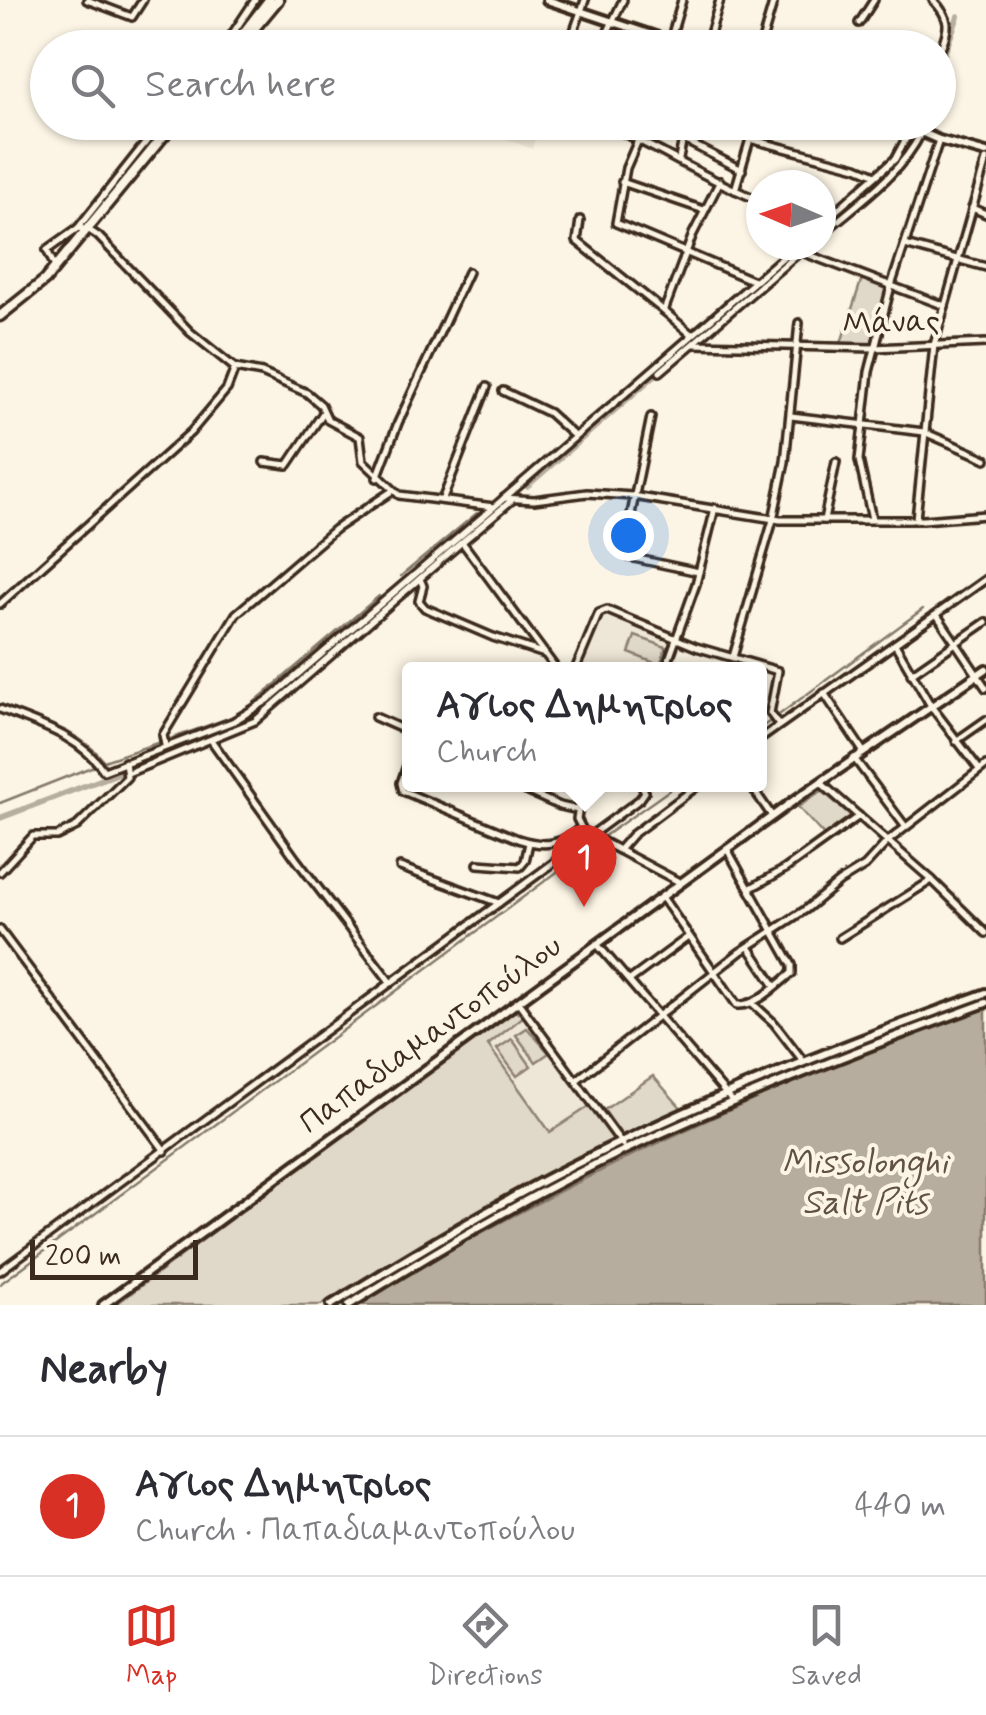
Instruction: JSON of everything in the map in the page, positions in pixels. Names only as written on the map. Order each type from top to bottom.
[{"type":"main road","points":[[248,30],[270,0]]},
{"type":"main road","points":[[251,30],[278,0]]},
{"type":"main road","points":[[546,0],[637,30]]},
{"type":"main road","points":[[0,316],[56,268],[83,229],[160,140]]},
{"type":"main road","points":[[939,140],[986,157]]},
{"type":"main road","name":"Παπαδιαμαντοπούλου","points":[[104,1305],[772,816],[986,669]]},
{"type":"main road","points":[[330,1305],[480,1215],[624,1146],[804,1062],[986,993]]},
{"type":"main road","points":[[731,1098],[986,1003]]},
{"type":"main road","points":[[349,1305],[484,1223],[624,1146]]},
{"type":"street","points":[[87,0],[132,18],[143,0]]},
{"type":"street","points":[[235,30],[255,0]]},
{"type":"street","points":[[575,30],[585,0]]},
{"type":"street","points":[[607,30],[623,0]]},
{"type":"street","points":[[673,30],[682,0]]},
{"type":"street","points":[[711,30],[720,0]]},
{"type":"street","points":[[765,30],[774,0]]},
{"type":"street","points":[[859,24],[874,0]]},
{"type":"street","points":[[933,0],[945,12],[946,30]]},
{"type":"street","points":[[56,268],[47,250],[83,229],[149,140]]},
{"type":"street","points":[[638,140],[622,182],[617,225],[687,250],[754,281]]},
{"type":"street","points":[[643,140],[746,194]]},
{"type":"street","points":[[679,159],[684,140],[742,170]]},
{"type":"street","points":[[735,190],[750,140]]},
{"type":"street","points":[[754,140],[878,176]]},
{"type":"street","points":[[836,211],[899,155],[907,140]]},
{"type":"street","points":[[836,221],[902,164],[917,140]]},
{"type":"street","points":[[872,520],[859,460],[874,348],[939,140]]},
{"type":"street","points":[[916,520],[934,345],[986,157]]},
{"type":"street","points":[[664,311],[704,210],[720,181]]},
{"type":"street","points":[[622,182],[704,210]]},
{"type":"street","points":[[972,208],[986,214]]},
{"type":"street","points":[[580,220],[577,241],[692,335]]},
{"type":"street","points":[[83,229],[137,274],[195,336],[235,368],[262,373],[319,402],[330,421],[360,437],[362,458],[392,491],[408,497],[494,506]]},
{"type":"street","points":[[905,245],[986,267]]},
{"type":"street","points":[[0,710],[75,740],[104,771],[234,721],[260,706],[783,260]]},
{"type":"street","points":[[660,372],[786,260]]},
{"type":"street","points":[[828,260],[945,306]]},
{"type":"street","points":[[377,478],[398,423],[468,272]]},
{"type":"street","points":[[733,657],[773,520],[800,322]]},
{"type":"street","name":"Μάνας","points":[[693,344],[874,348],[986,342]]},
{"type":"street","points":[[0,604],[196,426],[230,385],[235,368]]},
{"type":"street","points":[[443,498],[487,387]]},
{"type":"street","points":[[503,392],[549,413],[574,435]]},
{"type":"street","points":[[264,462],[288,465],[324,412]]},
{"type":"street","points":[[790,416],[924,432],[986,459]]},
{"type":"street","points":[[651,417],[623,554],[699,572]]},
{"type":"street","points":[[824,520],[836,462]]},
{"type":"street","points":[[166,746],[164,734],[234,617],[332,532],[392,491]]},
{"type":"street","points":[[504,498],[587,493],[633,496],[773,520],[916,520],[986,515]]},
{"type":"street","points":[[0,872],[33,836],[61,834],[82,823],[128,773],[243,728],[262,715],[512,500]]},
{"type":"street","points":[[668,662],[699,572],[715,508]]},
{"type":"street","points":[[462,542],[552,662]]},
{"type":"street","points":[[420,578],[420,601],[425,608],[546,654]]},
{"type":"street","points":[[767,734],[986,579]]},
{"type":"street","points":[[579,662],[602,610],[748,662]]},
{"type":"street","points":[[937,614],[986,688]]},
{"type":"street","points":[[911,674],[986,622]]},
{"type":"street","points":[[578,1080],[658,1013],[868,864],[888,840],[983,767],[956,741],[930,706],[894,644]]},
{"type":"street","points":[[767,668],[778,672],[767,714]]},
{"type":"street","points":[[824,693],[863,752]]},
{"type":"street","points":[[375,717],[402,729]]},
{"type":"street","points":[[767,719],[779,725]]},
{"type":"street","points":[[956,741],[986,720]]},
{"type":"street","points":[[211,740],[391,983]]},
{"type":"street","points":[[854,758],[905,826]]},
{"type":"street","points":[[125,762],[128,773]]},
{"type":"street","points":[[820,782],[986,933]]},
{"type":"street","points":[[408,792],[529,842],[562,842],[581,828]]},
{"type":"street","points":[[526,792],[578,810]]},
{"type":"street","points":[[581,792],[577,822],[581,828],[680,883]]},
{"type":"street","points":[[0,1272],[642,798],[645,792]]},
{"type":"street","points":[[619,850],[632,835],[689,792]]},
{"type":"street","points":[[756,792],[772,816]]},
{"type":"street","points":[[750,888],[785,869],[859,816]]},
{"type":"street","points":[[478,864],[520,868],[526,861],[529,842]]},
{"type":"street","points":[[662,897],[736,1005],[752,1003],[793,969],[727,849]]},
{"type":"street","points":[[400,867],[499,903]]},
{"type":"street","points":[[840,938],[932,880]]},
{"type":"street","points":[[0,930],[165,1152]]},
{"type":"street","points":[[630,980],[688,937]]},
{"type":"street","points":[[597,944],[731,1098]]},
{"type":"street","points":[[748,946],[774,986]]},
{"type":"street","points":[[518,1002],[624,1146]]},
{"type":"street","points":[[752,1003],[804,1062]]},
{"type":"shaded area","points":[[510,140],[535,140],[532,149]]},
{"type":"shaded area","points":[[862,278],[888,288],[871,344],[841,343]]},
{"type":"shaded area","points":[[604,616],[673,642],[666,662],[585,662]]},
{"type":"shaded area","points":[[635,636],[666,647],[661,662],[629,653]]},
{"type":"shaded area","points":[[822,791],[855,819],[827,839],[798,807]]},
{"type":"shaded area","points":[[512,1010],[524,1016],[488,1045],[550,1132],[590,1106],[616,1141],[476,1213],[321,1305],[115,1305]]},
{"type":"shaded area","points":[[524,1016],[590,1106],[551,1132],[488,1045]]},
{"type":"shaded area","points":[[527,1028],[549,1053],[536,1062],[516,1035]]},
{"type":"shaded area","points":[[512,1039],[531,1066],[517,1076],[497,1049]]},
{"type":"shaded area","points":[[653,1076],[684,1111],[623,1137],[604,1110]]},
{"type":"water","name":"Missolonghi Salt Pits","points":[[986,1007],[986,1305],[355,1305],[507,1218],[663,1140],[823,1070]]},
{"type":"waterway","points":[[953,30],[958,16]]},
{"type":"waterway","points":[[836,219],[885,178]]},
{"type":"waterway","points":[[527,486],[662,369]]},
{"type":"waterway","points":[[401,576],[477,513]]},
{"type":"waterway","points":[[170,739],[229,718],[251,705],[379,596]]},
{"type":"waterway","points":[[776,717],[923,609]]},
{"type":"waterway","points":[[0,704],[70,733],[104,761],[160,742]]},
{"type":"waterway","points":[[132,768],[150,762]]},
{"type":"waterway","points":[[0,803],[94,766]]},
{"type":"waterway","points":[[0,818],[124,771]]},
{"type":"waterway","points":[[603,837],[667,792]]},
{"type":"waterway","points":[[0,1284],[595,844]]},
{"type":"place","name":"Αγιος Δημητριος","points":[[584,907]]}]
